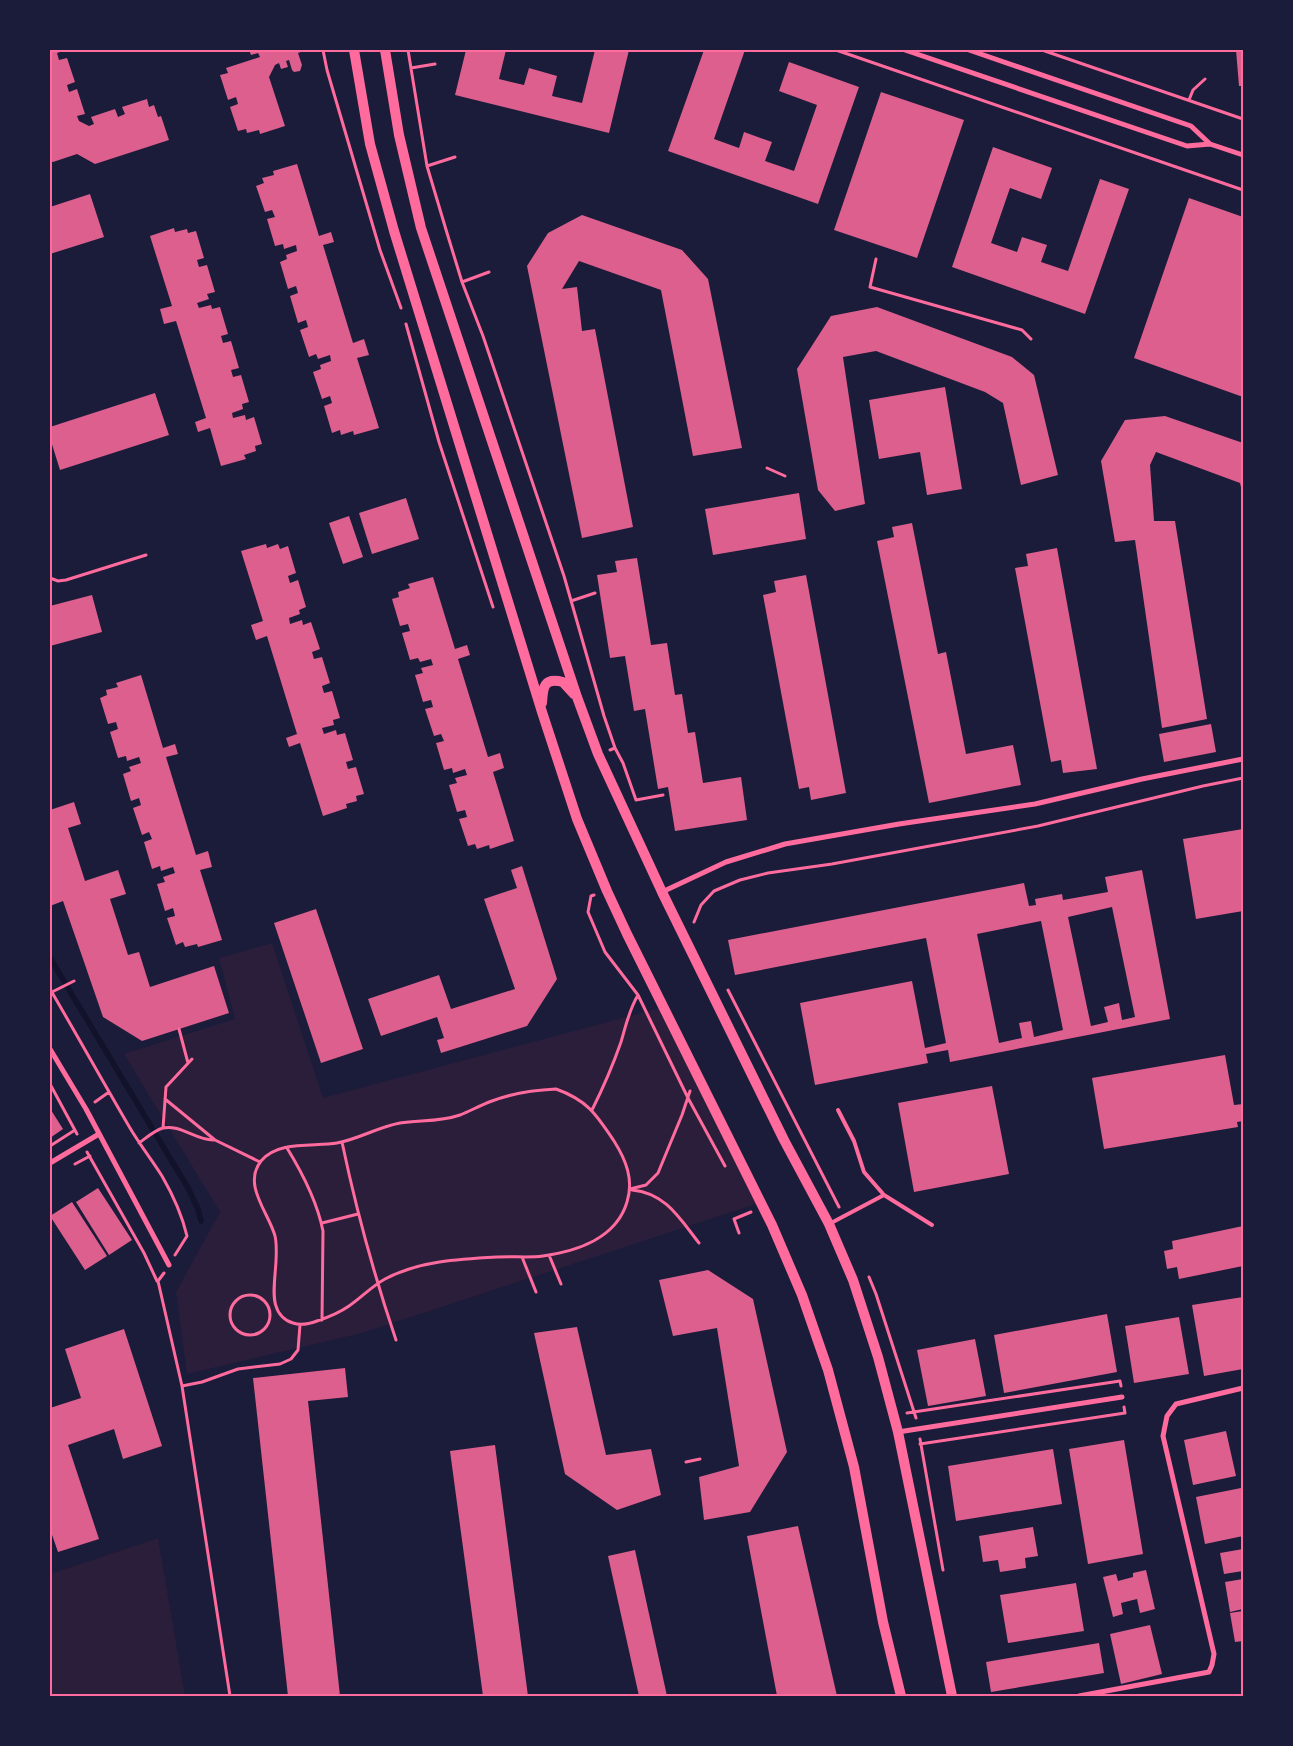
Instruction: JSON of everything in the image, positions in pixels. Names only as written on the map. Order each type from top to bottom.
[{"type":"main road","points":[[354,50],[370,144],[394,231],[542,712],[577,819],[611,900],[772,1225],[802,1295],[828,1370],[854,1467],[883,1622],[901,1696]]},
{"type":"main road","points":[[385,50],[398,135],[422,228],[577,697],[598,754],[662,892],[784,1140],[829,1224],[853,1280],[878,1358],[898,1432],[952,1696]]},
{"type":"main road","points":[[542,712],[542,691],[549,681],[563,682],[577,697]]},
{"type":"street","points":[[905,50],[1187,146],[1210,144],[1243,155]]},
{"type":"street","points":[[969,50],[1192,126],[1210,144]]},
{"type":"street","points":[[662,892],[726,862],[785,844],[899,824],[1036,804],[1243,759]]},
{"type":"street","points":[[50,1049],[86,1108],[169,1265]]},
{"type":"street","points":[[50,1163],[99,1134]]},
{"type":"street","points":[[1079,1696],[1209,1672],[1214,1654],[1163,1436],[1167,1416],[1176,1404],[1243,1388]]},
{"type":"street","points":[[898,1432],[1122,1397]]},
{"type":"lane","points":[[838,1110],[854,1141],[864,1172],[884,1195],[932,1225]]},
{"type":"lane","points":[[829,1224],[884,1195]]},
{"type":"path","points":[[323,50],[327,70],[380,250],[402,313]]},
{"type":"path","points":[[408,50],[428,166],[462,282],[484,336],[571,601],[604,716],[636,800],[663,794]]},
{"type":"path","points":[[836,50],[1243,190]]},
{"type":"path","points":[[1042,50],[1243,119]]},
{"type":"path","points":[[411,68],[435,64]]},
{"type":"path","points":[[1189,100],[1193,90],[1205,79]]},
{"type":"path","points":[[428,166],[456,158]]},
{"type":"path","points":[[876,259],[870,287],[1022,330],[1031,339]]},
{"type":"path","points":[[462,282],[489,272]]},
{"type":"path","points":[[405,322],[439,442],[494,609]]},
{"type":"path","points":[[768,468],[785,476]]},
{"type":"path","points":[[50,578],[58,581],[66,580],[146,556]]},
{"type":"path","points":[[571,601],[595,593]]},
{"type":"path","points":[[607,752],[615,748]]},
{"type":"path","points":[[694,922],[701,905],[714,891],[740,880],[768,873],[832,864],[1038,826],[1243,778]]},
{"type":"path","points":[[591,896],[588,912],[605,952],[638,995],[688,1098],[726,1168]]},
{"type":"path","points":[[74,981],[51,990],[139,1143],[162,1176],[182,1217],[187,1236],[158,1281]]},
{"type":"path","points":[[592,1110],[621,1042],[630,1011],[638,995],[652,982]]},
{"type":"path","points":[[178,1029],[188,1063]]},
{"type":"path","points":[[163,1128],[166,1087],[192,1059]]},
{"type":"path","points":[[630,1190],[646,1185],[658,1173],[696,1073]]},
{"type":"path","points":[[50,1084],[158,1281],[182,1386],[230,1696]]},
{"type":"path","points":[[556,1089],[571,1094],[592,1110],[622,1156],[630,1176],[630,1190],[625,1208],[608,1232],[587,1245],[549,1255],[499,1257],[420,1266],[402,1271],[377,1284],[350,1306],[333,1316],[310,1324],[300,1325],[290,1323],[282,1317],[275,1305],[276,1242],[273,1228],[256,1191],[256,1172],[260,1162],[277,1150],[342,1142],[399,1123],[441,1120],[458,1116],[494,1100],[528,1091],[556,1089]]},
{"type":"path","points":[[86,1108],[109,1092]]},
{"type":"path","points":[[165,1099],[215,1140],[260,1162]]},
{"type":"path","points":[[139,1143],[163,1128],[173,1128],[206,1141],[215,1140]]},
{"type":"path","points":[[50,1146],[75,1130]]},
{"type":"path","points":[[342,1142],[358,1214],[377,1284],[396,1340]]},
{"type":"path","points":[[287,1148],[308,1186],[322,1223],[324,1292],[322,1320]]},
{"type":"path","points":[[630,1190],[646,1192],[662,1200],[682,1221],[699,1244]]},
{"type":"path","points":[[747,1205],[756,1220]]},
{"type":"path","points":[[740,1234],[734,1218],[752,1212]]},
{"type":"path","points":[[322,1223],[358,1214]]},
{"type":"path","points":[[549,1255],[561,1284]]},
{"type":"path","points":[[522,1256],[536,1292]]},
{"type":"path","points":[[254,1296],[260,1298],[269,1309],[268,1323],[259,1333],[252,1336],[239,1333],[231,1322],[231,1308],[240,1298],[254,1296]]},
{"type":"path","points":[[269,1309],[275,1305]]},
{"type":"path","points":[[182,1386],[202,1382],[238,1369],[280,1364],[291,1359],[298,1350],[300,1325]]},
{"type":"path","points":[[894,1416],[1120,1381],[1125,1413],[901,1447]]},
{"type":"path","points":[[686,1462],[700,1459]]},
{"type":"shaded area","points":[[272,943],[323,1098],[660,1008],[756,1204],[362,1333],[187,1374],[176,1292],[220,1212],[124,1054],[235,1019],[219,958]]},
{"type":"shaded area","points":[[158,1538],[185,1696],[50,1696],[50,1565],[53,1573]]},
{"type":"building","points":[[50,50],[66,50],[57,53],[59,60],[67,58],[75,82],[67,85],[69,92],[77,89],[85,114],[77,116],[79,121],[89,126],[94,124],[91,117],[115,109],[118,117],[125,114],[122,107],[147,99],[149,107],[154,105],[158,117],[161,116],[169,140],[95,164],[77,154],[53,162],[50,161]]},
{"type":"building","points":[[249,50],[307,50],[298,53],[302,65],[300,71],[294,72],[292,70],[289,60],[286,61],[288,67],[281,69],[279,63],[275,65],[269,77],[285,126],[260,134],[259,130],[247,133],[246,129],[238,131],[230,107],[238,104],[236,97],[228,100],[220,75],[228,73],[226,68],[260,57],[258,53],[251,55]]},
{"type":"building","points":[[466,50],[506,50],[499,79],[524,85],[529,68],[557,76],[552,96],[582,103],[595,50],[629,50],[609,133],[455,95]]},
{"type":"building","points":[[704,50],[745,50],[714,139],[739,148],[744,132],[772,142],[765,161],[794,171],[817,105],[779,91],[789,62],[859,87],[818,204],[668,151]]},
{"type":"building","points":[[1236,50],[1243,50],[1243,86],[1239,86]]},
{"type":"building","points":[[881,92],[964,120],[917,258],[834,230]]},
{"type":"building","points":[[993,147],[1052,168],[1041,199],[1010,188],[991,243],[1017,252],[1022,237],[1047,245],[1041,262],[1068,271],[1100,179],[1129,189],[1085,314],[952,267]]},
{"type":"building","points":[[297,164],[319,236],[331,232],[334,242],[323,245],[353,343],[364,339],[369,355],[357,358],[379,428],[354,435],[353,431],[341,435],[340,430],[332,433],[324,406],[332,403],[330,396],[322,399],[313,372],[321,369],[320,365],[331,361],[330,355],[318,359],[316,354],[309,357],[300,330],[308,327],[306,320],[298,323],[290,296],[298,293],[296,286],[288,289],[280,262],[287,259],[286,255],[297,251],[296,245],[284,249],[283,244],[275,246],[267,219],[275,217],[272,210],[265,212],[256,186],[264,183],[262,178],[274,175],[273,171]]},
{"type":"building","points":[[90,194],[104,237],[50,254],[50,207]]},
{"type":"building","points":[[1189,198],[1243,217],[1243,397],[1134,358]]},
{"type":"building","points":[[582,215],[682,250],[708,279],[742,448],[693,456],[661,290],[579,261],[562,289],[577,287],[582,331],[595,329],[633,527],[582,538],[527,266],[548,233]]},
{"type":"building","points":[[174,228],[175,232],[187,229],[188,233],[196,231],[204,258],[197,260],[199,267],[207,265],[215,292],[207,294],[209,299],[197,303],[199,308],[211,305],[212,309],[220,307],[228,334],[221,336],[223,343],[231,341],[239,368],[231,370],[233,377],[241,375],[249,402],[242,404],[243,409],[232,413],[233,418],[245,415],[246,420],[254,417],[262,444],[255,446],[256,451],[244,455],[246,459],[221,466],[210,428],[198,432],[195,422],[206,418],[176,321],[164,324],[160,309],[172,306],[150,236]]},
{"type":"building","points":[[877,307],[1012,357],[1034,375],[1058,475],[1021,485],[1003,403],[985,392],[876,351],[843,357],[865,504],[835,511],[818,490],[797,369],[831,316]]},
{"type":"building","points":[[945,387],[962,489],[927,495],[920,452],[879,459],[869,400]]},
{"type":"building","points":[[155,393],[169,435],[60,470],[50,438],[50,427]]},
{"type":"building","points":[[1165,416],[1243,443],[1243,496],[1240,483],[1156,452],[1150,465],[1154,521],[1175,521],[1207,719],[1162,728],[1135,540],[1115,542],[1101,461],[1125,420]]},
{"type":"building","points":[[799,493],[806,539],[713,555],[705,509]]},
{"type":"building","points":[[406,498],[419,539],[372,554],[359,513]]},
{"type":"building","points":[[349,516],[363,557],[343,564],[329,523]]},
{"type":"building","points":[[912,523],[938,654],[946,652],[966,754],[1013,745],[1021,785],[929,803],[877,541],[894,537],[892,527]]},
{"type":"building","points":[[266,544],[267,548],[278,544],[280,549],[288,546],[296,573],[288,576],[290,583],[298,580],[306,607],[299,610],[300,614],[289,618],[290,624],[302,620],[303,625],[311,622],[320,649],[312,652],[314,659],[322,657],[330,683],[322,686],[324,693],[332,691],[340,718],[333,720],[334,725],[322,728],[324,734],[336,730],[337,735],[345,733],[353,760],[346,762],[348,769],[356,767],[364,794],[356,796],[357,801],[346,804],[347,808],[323,816],[300,743],[289,747],[286,738],[297,734],[267,636],[256,640],[251,625],[263,621],[241,551]]},
{"type":"building","points":[[1057,548],[1097,769],[1063,773],[1061,760],[1051,762],[1015,568],[1028,566],[1026,554]]},
{"type":"building","points":[[637,558],[651,645],[667,643],[675,695],[682,694],[688,733],[695,732],[703,783],[741,777],[747,820],[675,831],[668,787],[658,789],[645,709],[634,711],[625,656],[610,658],[597,575],[617,572],[615,561]]},
{"type":"building","points":[[806,575],[846,793],[811,800],[809,787],[799,789],[763,595],[776,592],[774,581]]},
{"type":"building","points":[[433,577],[455,649],[467,645],[470,655],[458,659],[488,757],[500,753],[504,768],[493,772],[514,841],[490,849],[489,845],[477,849],[475,844],[468,846],[459,819],[467,817],[465,810],[457,812],[449,785],[457,783],[455,778],[467,775],[465,769],[453,773],[452,768],[444,770],[436,743],[444,741],[441,734],[434,736],[425,709],[433,707],[431,700],[423,702],[415,675],[423,673],[421,668],[433,665],[431,659],[420,662],[418,658],[410,660],[402,633],[410,631],[408,624],[400,626],[392,599],[399,597],[398,592],[410,588],[408,584]]},
{"type":"building","points":[[92,595],[102,632],[50,646],[50,606]]},
{"type":"building","points":[[141,675],[163,748],[175,744],[178,754],[166,757],[196,855],[208,851],[212,867],[200,870],[222,940],[198,947],[197,944],[185,947],[183,942],[176,945],[167,918],[175,916],[173,908],[165,911],[157,884],[165,882],[163,877],[175,873],[173,867],[161,871],[160,866],[152,869],[144,842],[152,839],[149,832],[142,835],[133,808],[141,805],[139,798],[131,801],[123,774],[131,771],[129,767],[141,763],[139,757],[127,761],[126,756],[118,758],[110,732],[118,729],[116,722],[108,724],[100,698],[107,695],[106,690],[118,687],[116,683]]},
{"type":"building","points":[[1211,724],[1216,752],[1164,762],[1159,734]]},
{"type":"building","points":[[74,802],[81,824],[68,828],[85,881],[118,870],[126,894],[110,899],[128,955],[139,952],[150,987],[214,966],[229,1013],[142,1041],[103,1017],[63,901],[50,906],[50,810]]},
{"type":"building","points":[[1243,829],[1243,911],[1196,919],[1183,839]]},
{"type":"building","points":[[522,866],[557,979],[527,1026],[441,1053],[437,1040],[444,1038],[437,1017],[381,1036],[368,999],[439,975],[451,1009],[515,989],[484,899],[517,888],[511,870]]},
{"type":"building","points":[[1142,870],[1170,1019],[950,1062],[948,1050],[926,1054],[928,1063],[815,1085],[800,1003],[912,981],[925,1048],[946,1043],[926,938],[735,975],[728,940],[1024,883],[1029,906],[1036,905],[1035,899],[1062,894],[1063,900],[1108,892],[1105,877]],"holes":[[[1112,907],[1135,1017],[1122,1020],[1119,1003],[1104,1007],[1108,1022],[1091,1026],[1068,917]],[[1041,921],[1063,1030],[1034,1037],[1031,1021],[1019,1023],[1022,1038],[999,1043],[977,934]]]},
{"type":"building","points":[[316,909],[363,1049],[321,1063],[274,923]]},
{"type":"building","points":[[1225,1055],[1234,1105],[1243,1104],[1243,1121],[1237,1122],[1238,1127],[1104,1149],[1092,1078]]},
{"type":"building","points":[[992,1086],[1009,1174],[914,1192],[898,1103]]},
{"type":"building","points":[[50,1111],[63,1129],[50,1138]]},
{"type":"building","points":[[98,1188],[132,1240],[109,1255],[76,1202]]},
{"type":"building","points":[[72,1202],[107,1256],[85,1270],[50,1216]]},
{"type":"building","points":[[1243,1226],[1243,1266],[1179,1279],[1177,1267],[1167,1269],[1164,1251],[1173,1249],[1172,1241]]},
{"type":"building","points":[[708,1270],[753,1299],[787,1452],[750,1512],[704,1520],[699,1477],[739,1466],[717,1328],[673,1336],[659,1280]]},
{"type":"building","points":[[1243,1297],[1243,1369],[1204,1376],[1192,1305]]},
{"type":"building","points":[[1107,1314],[1117,1372],[1004,1393],[994,1335]]},
{"type":"building","points":[[1179,1317],[1189,1374],[1134,1383],[1125,1326]]},
{"type":"building","points":[[577,1327],[606,1455],[651,1449],[661,1495],[617,1510],[565,1474],[534,1333]]},
{"type":"building","points":[[124,1329],[162,1446],[123,1459],[114,1429],[68,1445],[99,1539],[58,1552],[50,1529],[50,1408],[81,1398],[65,1349]]},
{"type":"building","points":[[975,1339],[986,1396],[928,1406],[917,1350]]},
{"type":"building","points":[[345,1368],[348,1397],[308,1401],[340,1696],[288,1696],[253,1378]]},
{"type":"building","points":[[1226,1431],[1236,1476],[1193,1485],[1184,1440]]},
{"type":"building","points":[[1124,1440],[1143,1554],[1088,1564],[1069,1449]]},
{"type":"building","points":[[495,1445],[528,1696],[483,1696],[450,1451]]},
{"type":"building","points":[[1053,1449],[1062,1504],[956,1521],[948,1466]]},
{"type":"building","points":[[1241,1488],[1243,1496],[1243,1536],[1205,1544],[1196,1497]]},
{"type":"building","points":[[798,1526],[837,1696],[777,1696],[747,1536]]},
{"type":"building","points":[[1033,1527],[1038,1556],[1025,1558],[1026,1568],[1000,1572],[998,1560],[983,1562],[979,1536]]},
{"type":"building","points":[[1243,1549],[1243,1571],[1224,1574],[1220,1553]]},
{"type":"building","points":[[635,1550],[667,1696],[639,1696],[608,1556]]},
{"type":"building","points":[[1146,1570],[1155,1609],[1140,1613],[1137,1599],[1121,1603],[1123,1614],[1113,1617],[1103,1577],[1116,1574],[1118,1581],[1133,1577],[1133,1573]]},
{"type":"building","points":[[1243,1579],[1243,1609],[1230,1612],[1225,1582]]},
{"type":"building","points":[[1076,1583],[1084,1631],[1008,1643],[1000,1595]]},
{"type":"building","points":[[1243,1611],[1243,1641],[1235,1642],[1230,1613]]},
{"type":"building","points":[[1150,1625],[1162,1674],[1121,1684],[1110,1634]]},
{"type":"building","points":[[1099,1643],[1104,1673],[991,1692],[986,1662]]},
{"type":"waterway","points":[[50,958],[188,1188],[198,1209],[201,1221]]}]
